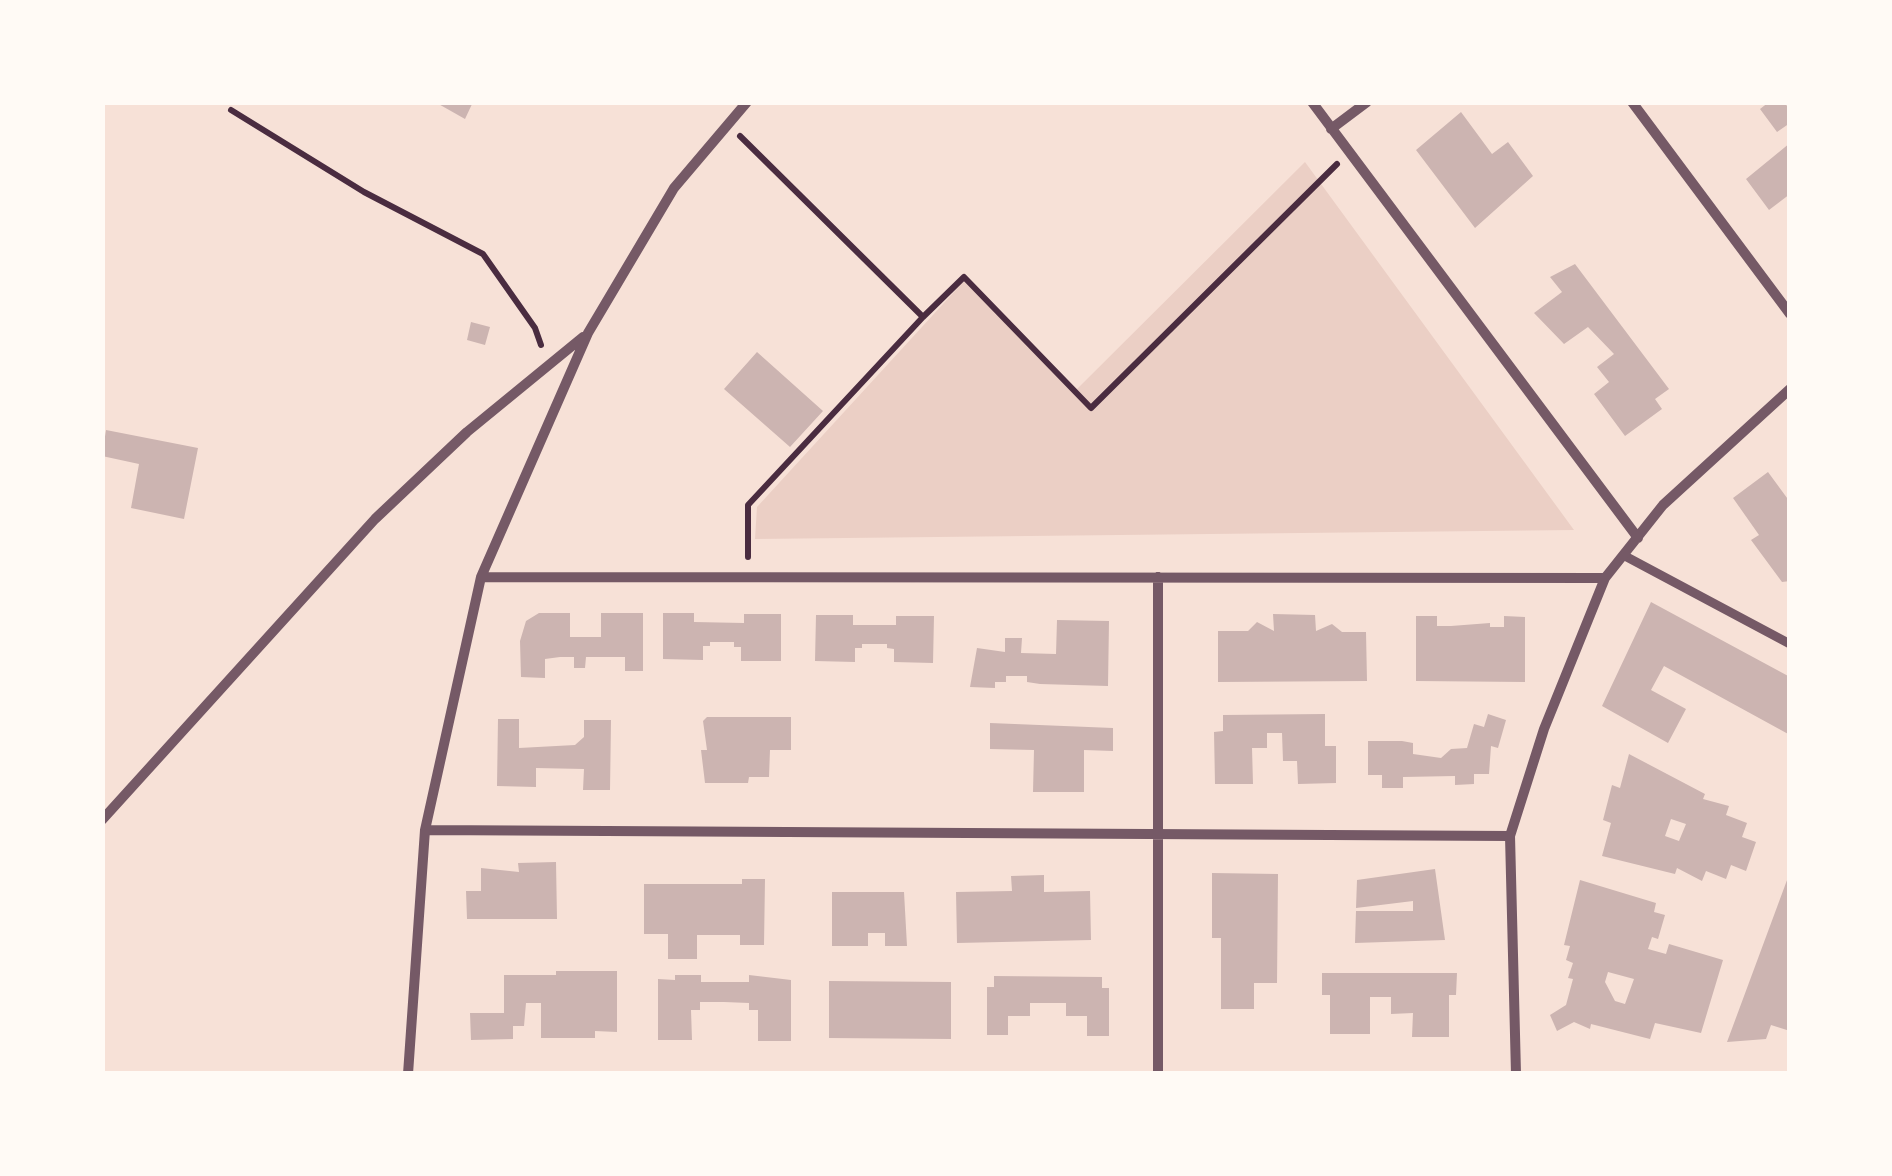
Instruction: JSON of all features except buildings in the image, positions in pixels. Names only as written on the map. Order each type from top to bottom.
[{"type":"street","points":[[408,1074],[424,830],[481,577],[588,333],[674,188],[747,102]]},
{"type":"street","points":[[1312,102],[1638,538]]},
{"type":"street","points":[[1332,129],[1366,102]]},
{"type":"street","points":[[1632,102],[1790,314]]},
{"type":"street","points":[[102,820],[376,518],[467,432],[588,333]]},
{"type":"street","points":[[1516,1074],[1510,836],[1544,729],[1605,578],[1663,505],[1790,389]]},
{"type":"street","points":[[1625,556],[1790,644]]},
{"type":"street","points":[[481,577],[1605,578]]},
{"type":"street","points":[[1158,577],[1158,1074]]},
{"type":"street","points":[[424,830],[1510,836]]},
{"type":"path","points":[[231,110],[364,192],[482,254],[535,328],[548,365]]},
{"type":"path","points":[[728,125],[922,317]]},
{"type":"path","points":[[748,578],[748,505],[964,277],[1091,408],[1349,152]]},
{"type":"shaded area","points":[[1305,162],[1574,530],[755,539],[757,507],[965,280],[1077,389]]}]
